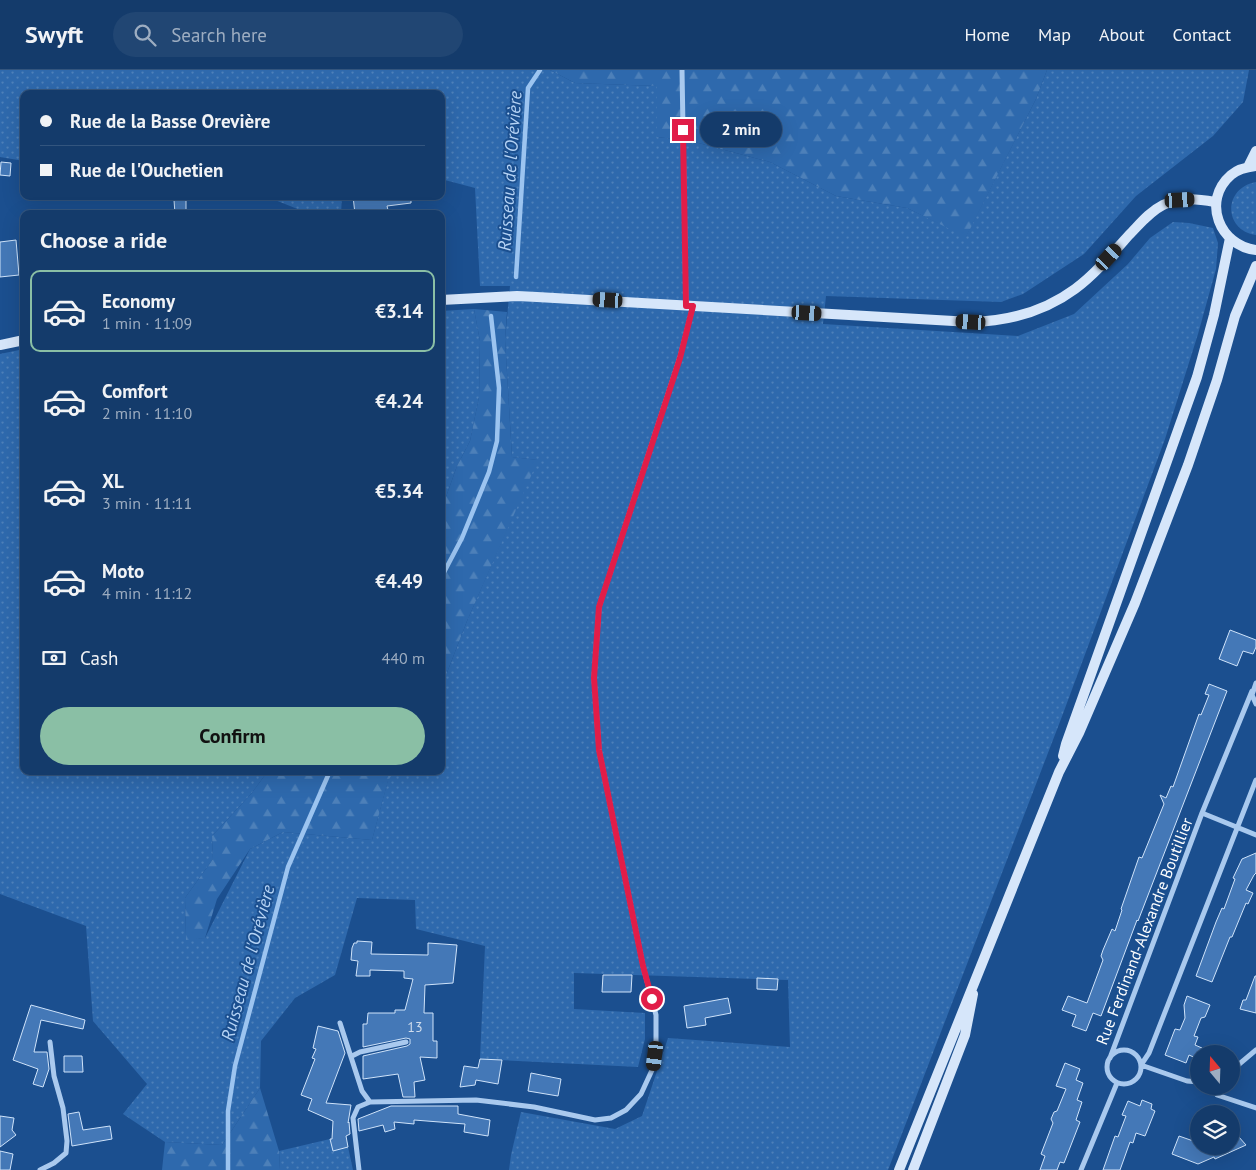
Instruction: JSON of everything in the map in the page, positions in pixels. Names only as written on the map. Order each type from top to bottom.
[{"type":"main road","points":[[1256,151],[1252,167],[1231,175],[1222,186],[1215,202],[1219,225],[1230,238],[1237,244],[1256,250]]},
{"type":"main road","points":[[445,300],[517,296],[971,322],[1010,318],[1038,310],[1074,290],[1098,269],[1142,221],[1162,205],[1187,200],[1215,202]]},
{"type":"main road","points":[[1059,772],[1066,744],[1197,377],[1214,315],[1230,238]]},
{"type":"main road","points":[[899,1170],[1059,772],[1079,733],[1135,603],[1188,465],[1217,380],[1235,316],[1256,266]]},
{"type":"main road","points":[[0,345],[20,341]]},
{"type":"main road","points":[[914,1170],[965,1035],[979,967]]},
{"type":"street","points":[[359,1170],[353,1118],[358,1107],[370,1102],[476,1100],[534,1107],[595,1120],[611,1118],[626,1110],[641,1094],[653,1068],[656,1043],[656,1015],[643,966],[599,750],[594,678],[599,607],[680,358],[689,306],[682,70]]},
{"type":"street","name":"Rue Ferdinand-Alexandre Boutillier","points":[[1110,1058],[1202,813],[1256,683]]},
{"type":"street","points":[[1252,692],[1256,704]]},
{"type":"street","points":[[1190,1082],[1142,1065],[1138,1056],[1129,1050],[1118,1051],[1110,1058],[1107,1064],[1111,1078],[1117,1083],[1126,1084],[1134,1081],[1140,1074],[1142,1065],[1149,1054],[1256,780]]},
{"type":"street","name":"Rue Ferdinand-Alexandre Boutillier","points":[[1202,813],[1256,835]]},
{"type":"street","points":[[340,1023],[362,1091],[370,1102]]},
{"type":"street","points":[[40,1170],[66,1154],[62,1108],[54,1076],[50,1042]]},
{"type":"street","points":[[352,1056],[360,1052],[406,1042]]},
{"type":"street","points":[[1240,1063],[1256,1050]]},
{"type":"street","points":[[1081,1170],[1117,1083]]},
{"type":"street","points":[[1217,1095],[1256,1108]]},
{"type":"green space","points":[[0,70],[550,70],[575,83],[657,86],[657,137],[691,141],[770,162],[836,196],[907,208],[966,236],[1036,99],[1047,70],[1249,70],[1243,102],[1213,136],[1136,196],[1084,254],[1023,294],[1001,302],[826,296],[823,324],[1018,336],[1074,314],[1128,264],[1150,238],[1173,222],[1213,228],[1218,243],[1216,269],[1165,439],[1061,719],[888,1170],[509,1170],[521,1112],[615,1129],[642,1116],[668,1038],[790,1047],[788,980],[574,973],[574,1009],[645,1013],[645,1039],[638,1067],[480,1059],[485,946],[416,929],[415,900],[357,898],[335,975],[295,998],[261,1041],[260,1088],[222,1145],[165,1142],[123,1114],[147,1084],[93,1021],[86,926],[0,894],[0,354],[20,350],[20,775],[265,775],[251,794],[212,836],[213,859],[185,898],[186,939],[205,938],[250,849],[283,832],[372,840],[388,780],[391,775],[445,775],[445,678],[467,621],[537,460],[512,457],[505,339],[510,286],[480,286],[475,188],[445,180],[445,90],[20,90],[20,160],[0,157]]},
{"type":"green space","points":[[550,70],[1047,70],[1036,99],[966,237],[907,208],[836,196],[770,162],[691,141],[657,137],[657,86],[575,83]]},
{"type":"green space","points":[[1256,182],[1256,235],[1245,232],[1237,225],[1231,209],[1237,192],[1245,186]]},
{"type":"green space","points":[[275,200],[342,200],[341,210],[300,210]]},
{"type":"green space","points":[[474,309],[480,341],[479,397],[470,441],[457,466],[445,500],[445,311]]},
{"type":"green space","points":[[474,309],[507,312],[505,339],[512,457],[538,460],[467,621],[445,678],[445,500],[457,466],[470,441],[479,397],[480,341]]},
{"type":"green space","points":[[265,775],[392,775],[388,781],[372,840],[283,832],[250,849],[217,899],[205,938],[186,940],[185,898],[213,859],[212,836],[251,794]]},
{"type":"green space","points":[[260,1088],[279,1151],[280,1170],[162,1170],[165,1142],[222,1145]]},
{"type":"green space","points":[[330,1139],[333,1151],[348,1147],[353,1170],[280,1170],[279,1151]]},
{"type":"building","points":[[1,162],[11,163],[10,176],[0,175]]},
{"type":"building","points":[[174,200],[186,200],[186,210],[175,210]]},
{"type":"building","points":[[353,200],[411,200],[411,203],[387,206],[388,210],[355,210]]},
{"type":"building","points":[[16,240],[19,275],[0,277],[0,242]]},
{"type":"building","points":[[1230,630],[1256,640],[1253,654],[1243,651],[1237,666],[1219,659]]},
{"type":"building","points":[[1209,684],[1227,691],[1101,1016],[1093,1013],[1086,1031],[1072,1026],[1076,1015],[1062,1010],[1068,996],[1087,1003],[1103,960],[1101,956],[1103,950],[1112,929],[1115,931],[1139,857],[1142,858],[1164,804],[1160,795],[1166,798],[1171,786],[1173,787],[1199,714],[1201,715],[1209,695],[1205,694]]},
{"type":"building","points":[[1256,853],[1256,873],[1246,890],[1253,893],[1248,904],[1246,903],[1232,937],[1230,937],[1212,982],[1196,976],[1216,922],[1222,908],[1224,909],[1235,879],[1233,878],[1242,859]]},
{"type":"building","points":[[357,941],[372,942],[371,954],[428,955],[428,943],[457,945],[453,983],[425,985],[424,1013],[433,1013],[433,1041],[437,1041],[437,1058],[420,1057],[425,1080],[414,1082],[415,1097],[403,1097],[398,1074],[363,1079],[363,1056],[410,1044],[410,1039],[406,1038],[363,1047],[363,1024],[367,1024],[368,1013],[395,1013],[395,1010],[405,1010],[413,979],[404,978],[404,971],[370,970],[370,976],[356,976],[358,961],[351,960],[352,948]]},
{"type":"building","points":[[603,975],[632,975],[631,992],[602,992]]},
{"type":"building","points":[[1255,976],[1256,1013],[1240,1009],[1243,1000],[1246,1000]]},
{"type":"building","points":[[757,978],[778,979],[777,990],[757,989]]},
{"type":"building","points":[[1187,996],[1210,1005],[1205,1017],[1201,1018],[1194,1036],[1198,1037],[1195,1045],[1190,1045],[1190,1055],[1186,1063],[1165,1055],[1175,1029],[1180,1030],[1185,1018],[1184,1005]]},
{"type":"building","points":[[728,998],[731,1013],[705,1018],[706,1025],[687,1028],[684,1006]]},
{"type":"building","points":[[31,1005],[85,1020],[83,1029],[41,1020],[34,1052],[47,1052],[49,1069],[43,1087],[33,1084],[38,1069],[13,1060]]},
{"type":"building","points":[[318,1026],[338,1031],[345,1053],[326,1103],[351,1105],[348,1123],[350,1134],[346,1136],[348,1147],[333,1151],[330,1139],[332,1139],[333,1121],[308,1110],[312,1099],[301,1095],[315,1059],[312,1058],[316,1049],[313,1048]]},
{"type":"building","points":[[64,1056],[82,1056],[83,1072],[64,1072]]},
{"type":"building","points":[[480,1059],[502,1060],[498,1084],[476,1080],[475,1085],[460,1087],[464,1066],[478,1068]]},
{"type":"building","points":[[1065,1063],[1080,1069],[1076,1080],[1083,1083],[1077,1100],[1082,1102],[1076,1120],[1080,1122],[1064,1163],[1060,1162],[1057,1170],[1040,1170],[1045,1156],[1041,1154],[1053,1123],[1051,1119],[1054,1112],[1057,1111],[1066,1089],[1056,1086]]},
{"type":"building","points":[[531,1073],[561,1079],[558,1096],[528,1091]]},
{"type":"building","points":[[1142,1100],[1152,1104],[1151,1109],[1155,1111],[1145,1136],[1136,1133],[1133,1143],[1130,1142],[1120,1170],[1103,1170],[1115,1136],[1118,1137],[1126,1116],[1122,1115],[1128,1101],[1140,1106]]},
{"type":"building","points":[[391,1106],[458,1106],[458,1114],[490,1120],[488,1136],[464,1132],[465,1124],[414,1120],[414,1124],[394,1122],[395,1129],[385,1132],[383,1125],[359,1131],[358,1119]]},
{"type":"building","points":[[79,1112],[83,1130],[110,1126],[112,1139],[72,1146],[68,1114]]},
{"type":"building","points":[[0,1116],[14,1118],[12,1130],[16,1135],[0,1147]]},
{"type":"building","points":[[1179,1136],[1190,1140],[1190,1155],[1224,1155],[1198,1164],[1172,1154]]},
{"type":"building","points":[[1240,1138],[1246,1145],[1240,1148]]},
{"type":"building","points":[[0,1151],[13,1154],[10,1170],[0,1170]]},
{"type":"waterway","name":"Ruisseau de l'Orévière","points":[[516,277],[528,88],[540,70]]},
{"type":"waterway","name":"Ruisseau de l'Orévière","points":[[445,570],[462,538],[489,472],[497,441],[499,388],[491,316]]},
{"type":"waterway","name":"Ruisseau de l'Orévière","points":[[228,1170],[228,1111],[235,1066],[288,867],[328,775]]},
{"type":"route","points":[[652,999],[643,966],[599,750],[594,678],[599,607],[680,358],[693,306],[686,306],[683,130]]}]
